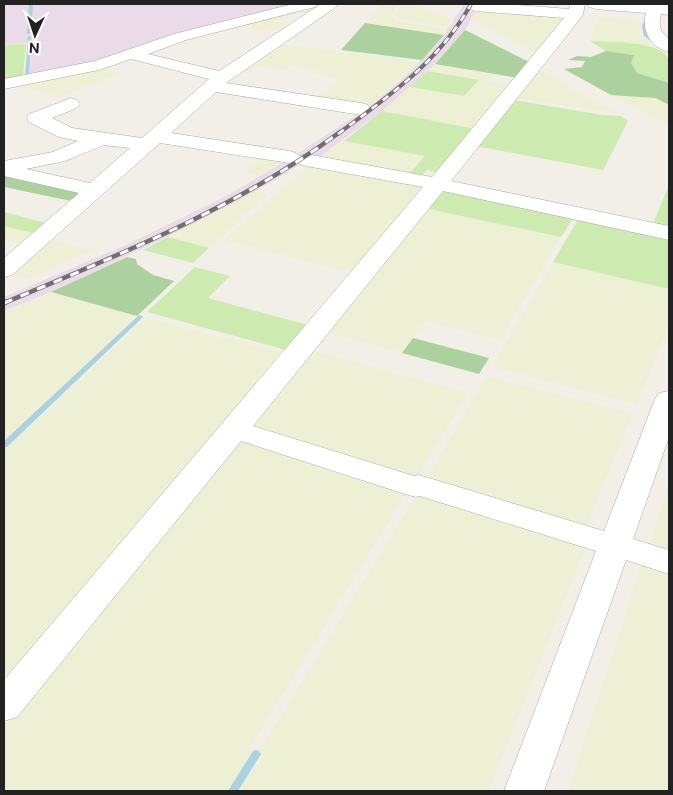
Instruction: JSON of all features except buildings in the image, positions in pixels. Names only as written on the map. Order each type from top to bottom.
[{"type":"street","points":[[5,84],[99,64],[180,37],[310,4]]},
{"type":"street","points":[[4,270],[217,81],[330,4]]},
{"type":"street","points":[[475,6],[661,8],[650,27],[652,32],[669,47]]},
{"type":"street","points":[[4,706],[438,184],[582,7]]},
{"type":"street","points":[[130,54],[217,81],[361,110]]},
{"type":"street","points":[[5,84],[71,104],[36,118],[66,133],[99,140],[150,140],[298,159],[438,184],[669,233]]},
{"type":"street","points":[[4,168],[58,157],[99,140]]},
{"type":"street","points":[[4,168],[94,190]]},
{"type":"street","points":[[524,791],[669,400]]},
{"type":"street","points":[[233,429],[669,562]]},
{"type":"shaded area","points":[[4,4],[296,4],[174,36],[94,63],[29,76],[31,43],[4,45]]},
{"type":"shaded area","points":[[464,5],[478,7],[465,30],[428,71],[382,111],[315,160],[294,156],[364,110],[400,81],[430,52]]},
{"type":"shaded area","points":[[289,159],[304,162],[241,200],[182,230],[51,292],[4,311],[4,297],[126,245],[226,196]]},
{"type":"green space","points":[[316,4],[327,4],[310,14],[298,12],[278,22],[289,25],[278,31],[266,28],[259,31],[234,25]]},
{"type":"green space","points":[[383,4],[397,4],[390,16],[395,20],[448,29],[444,35],[365,23]]},
{"type":"green space","points":[[401,4],[419,4],[454,21],[449,27],[401,20],[395,14]]},
{"type":"green space","points":[[477,8],[569,15],[538,55],[471,19]]},
{"type":"green space","points":[[599,17],[640,21],[641,36],[655,46],[590,41]]},
{"type":"green space","points":[[365,23],[444,35],[422,60],[341,50]]},
{"type":"green space","points":[[465,30],[531,63],[519,78],[435,64]]},
{"type":"green space","points":[[590,41],[631,43],[660,50],[669,61],[669,83],[637,73],[631,63],[633,55],[606,51]]},
{"type":"green space","points":[[26,44],[23,77],[4,82],[4,45]]},
{"type":"green space","points":[[279,44],[420,62],[364,110],[317,101],[338,78],[313,74],[317,70],[290,66],[285,70],[246,65]]},
{"type":"green space","points":[[606,51],[634,55],[631,63],[637,73],[669,83],[669,105],[656,98],[611,95],[564,69],[582,67],[585,61],[568,60],[577,56],[591,57]]},
{"type":"green space","points":[[435,64],[495,74],[488,81],[512,86],[476,129],[382,111],[410,87],[464,96],[478,80],[428,71]]},
{"type":"green space","points":[[98,67],[119,74],[59,97],[14,85]]},
{"type":"green space","points":[[538,70],[543,72],[616,113],[514,98]]},
{"type":"green space","points":[[428,71],[479,80],[464,96],[410,87]]},
{"type":"green space","points":[[611,95],[656,98],[669,105],[669,125]]},
{"type":"green space","points":[[513,100],[603,115],[621,116],[628,121],[603,170],[476,146]]},
{"type":"green space","points":[[382,111],[476,129],[440,173],[427,170],[420,178],[407,176],[425,156],[344,141]]},
{"type":"green space","points":[[344,141],[425,156],[407,176],[315,160]]},
{"type":"green space","points":[[266,155],[289,159],[260,176],[245,173]]},
{"type":"green space","points":[[312,163],[427,187],[354,273],[224,240]]},
{"type":"green space","points":[[4,173],[79,192],[79,195],[71,201],[4,187]]},
{"type":"green space","points":[[669,185],[669,229],[652,226]]},
{"type":"green space","points":[[443,190],[574,217],[561,237],[424,208]]},
{"type":"green space","points":[[256,191],[268,194],[209,248],[168,237]]},
{"type":"green space","points":[[424,208],[561,237],[500,340],[425,321],[402,353],[322,331]]},
{"type":"green space","points":[[4,212],[46,223],[33,233],[4,226]]},
{"type":"green space","points":[[579,218],[669,237],[669,289],[553,262]]},
{"type":"green space","points":[[4,226],[33,233],[19,244],[4,240]]},
{"type":"green space","points":[[168,237],[209,248],[193,263],[143,250]]},
{"type":"green space","points":[[49,240],[94,250],[27,279],[10,274]]},
{"type":"green space","points":[[127,257],[136,259],[137,264],[153,275],[174,281],[137,316],[51,292]]},
{"type":"green space","points":[[553,262],[669,289],[669,326],[637,404],[492,367]]},
{"type":"green space","points":[[195,267],[230,276],[208,298],[312,326],[286,350],[147,312]]},
{"type":"green space","points":[[51,292],[137,316],[4,440],[4,311]]},
{"type":"green space","points":[[146,318],[284,353],[248,400],[4,691],[4,451]]},
{"type":"green space","points":[[413,338],[489,358],[479,374],[402,353]]},
{"type":"green space","points":[[307,349],[468,393],[414,482],[245,424]]},
{"type":"green space","points":[[487,376],[633,414],[585,529],[426,480]]},
{"type":"green space","points":[[244,441],[407,492],[248,751],[251,753],[228,791],[4,791],[4,723],[230,442]]},
{"type":"green space","points":[[669,485],[669,556],[647,549]]},
{"type":"green space","points":[[418,492],[587,544],[489,791],[240,791],[262,755],[258,753]]},
{"type":"green space","points":[[651,563],[669,569],[669,791],[568,791],[641,566]]},
{"type":"waterway","points":[[29,33],[31,4]]},
{"type":"waterway","points":[[647,17],[644,27],[646,36],[656,43]]},
{"type":"waterway","points":[[27,77],[29,37]]},
{"type":"waterway","points":[[4,445],[140,317]]},
{"type":"waterway","points":[[233,791],[256,754]]},
{"type":"railway","points":[[338,134],[394,91],[429,60],[458,25],[471,4]]},
{"type":"railway","points":[[6,302],[4,303],[91,267],[177,228],[261,184],[340,132]]}]
